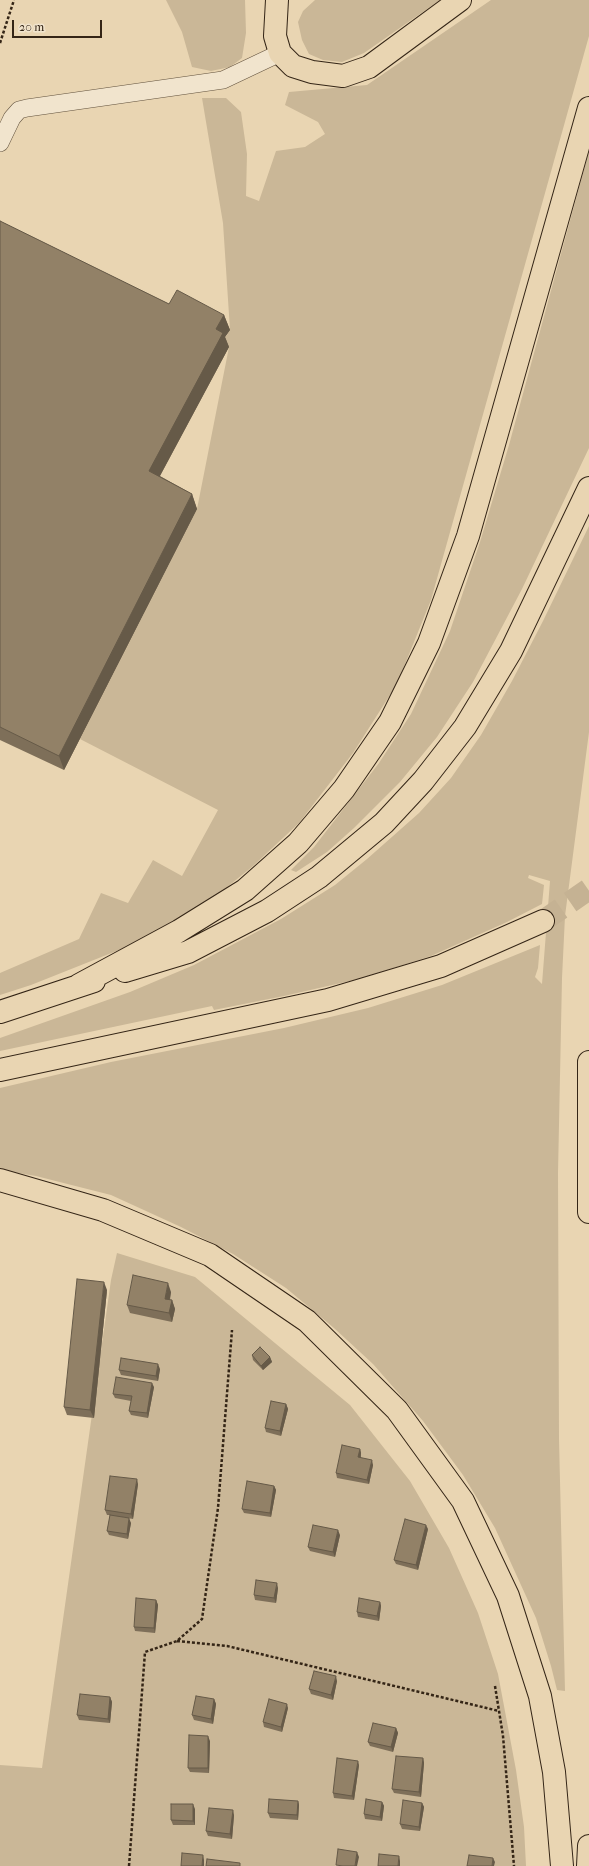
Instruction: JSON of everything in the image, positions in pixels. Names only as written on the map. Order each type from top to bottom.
[{"type":"highway","points":[[277,0],[275,36],[280,53],[293,66],[312,72],[343,76],[369,67],[460,0]]},
{"type":"highway","points":[[79,985],[179,931],[245,890],[304,837],[344,789],[390,722],[429,643],[468,536],[589,108]]},
{"type":"highway","points":[[0,1012],[79,985],[188,952],[267,911],[319,877],[384,823],[423,781],[465,727],[511,651],[589,488]]},
{"type":"highway","points":[[0,1070],[328,1000],[440,966],[543,921]]},
{"type":"highway","points":[[589,1062],[589,1212]]},
{"type":"highway","points":[[0,1180],[103,1210],[210,1255],[307,1321],[397,1410],[463,1502],[508,1596],[540,1696],[554,1772],[562,1866]]},
{"type":"highway","points":[[588,1866],[589,1846]]},
{"type":"lane","points":[[0,143],[12,118],[19,110],[223,80],[280,53]]},
{"type":"path","points":[[0,44],[14,0]]},
{"type":"path","points":[[129,1866],[145,1652],[177,1641],[202,1619],[218,1508],[232,1330]]},
{"type":"path","points":[[177,1641],[227,1646],[499,1711]]},
{"type":"path","points":[[495,1686],[503,1736],[514,1866]]},
{"type":"shaded area","points":[[166,0],[245,0],[246,33],[242,58],[230,67],[211,71],[192,67],[182,32]]},
{"type":"shaded area","points":[[315,0],[440,0],[364,53],[342,62],[323,60],[309,54],[302,40],[298,22],[303,11]]},
{"type":"shaded area","points":[[491,0],[589,0],[589,36],[431,600],[397,684],[353,753],[299,823],[253,866],[215,897],[200,908],[134,944],[31,985],[0,995],[0,973],[79,939],[101,893],[128,903],[153,860],[182,876],[218,810],[80,739],[197,509],[229,347],[221,344],[230,330],[223,223],[202,98],[226,98],[241,112],[247,154],[246,196],[259,201],[276,151],[305,147],[325,134],[318,122],[285,105],[289,92],[367,85]]},
{"type":"shaded area","points":[[589,151],[589,448],[522,589],[473,682],[437,737],[400,782],[354,828],[327,852],[296,872],[291,870],[314,847],[379,763],[411,714],[450,631],[480,542],[509,445]]},
{"type":"shaded area","points":[[589,526],[589,732],[565,916],[562,978],[558,1173],[559,1439],[565,1691],[557,1690],[536,1618],[495,1528],[463,1475],[423,1421],[373,1364],[334,1328],[286,1288],[233,1254],[181,1227],[111,1195],[36,1176],[0,1170],[0,1088],[111,1062],[284,1028],[368,1008],[442,985],[540,945],[538,968],[535,977],[542,984],[550,881],[529,875],[528,878],[544,885],[542,904],[507,922],[431,956],[363,978],[214,1010],[212,1006],[0,1051],[0,1038],[130,992],[194,965],[281,919],[335,885],[367,859],[419,813],[451,778],[481,735],[512,681]]},
{"type":"shaded area","points":[[117,1253],[195,1277],[350,1405],[410,1481],[449,1548],[478,1613],[498,1674],[516,1770],[524,1827],[526,1866],[0,1866],[0,1765],[42,1768],[111,1280]]},
{"type":"building","points":[[0,221],[169,304],[177,290],[224,315],[216,329],[223,333],[149,471],[192,494],[59,756],[0,727]]},
{"type":"building","points":[[133,1275],[168,1283],[165,1299],[172,1300],[169,1313],[127,1305]]},
{"type":"building","points":[[77,1279],[104,1282],[90,1410],[64,1407]]},
{"type":"building","points":[[260,1347],[270,1357],[261,1366],[252,1355]]},
{"type":"building","points":[[121,1358],[158,1364],[156,1376],[119,1370]]},
{"type":"building","points":[[116,1377],[152,1383],[147,1413],[129,1411],[132,1396],[113,1394]]},
{"type":"building","points":[[271,1401],[286,1404],[280,1431],[265,1428]]},
{"type":"building","points":[[342,1445],[360,1449],[358,1457],[372,1460],[367,1480],[336,1473]]},
{"type":"building","points":[[110,1476],[137,1479],[131,1514],[105,1510]]},
{"type":"building","points":[[247,1481],[274,1486],[270,1513],[242,1509]]},
{"type":"building","points":[[110,1515],[129,1518],[127,1534],[107,1531]]},
{"type":"building","points":[[405,1519],[426,1525],[416,1565],[394,1560]]},
{"type":"building","points":[[313,1525],[338,1530],[333,1552],[308,1547]]},
{"type":"building","points":[[256,1580],[277,1583],[274,1598],[254,1595]]},
{"type":"building","points":[[136,1598],[156,1600],[154,1628],[134,1627]]},
{"type":"building","points":[[359,1598],[380,1602],[377,1616],[357,1612]]},
{"type":"building","points":[[314,1671],[336,1676],[331,1695],[309,1689]]},
{"type":"building","points":[[80,1694],[110,1697],[108,1719],[77,1715]]},
{"type":"building","points":[[196,1696],[214,1699],[211,1719],[192,1715]]},
{"type":"building","points":[[269,1699],[287,1704],[281,1727],[263,1722]]},
{"type":"building","points":[[373,1723],[396,1728],[391,1747],[368,1742]]},
{"type":"building","points":[[189,1735],[208,1736],[208,1768],[188,1768]]},
{"type":"building","points":[[396,1756],[423,1758],[419,1792],[392,1789]]},
{"type":"building","points":[[337,1758],[358,1761],[352,1796],[333,1793]]},
{"type":"building","points":[[269,1799],[298,1801],[297,1815],[268,1813]]},
{"type":"building","points":[[366,1799],[382,1802],[380,1817],[364,1814]]},
{"type":"building","points":[[403,1800],[422,1803],[419,1827],[400,1824]]},
{"type":"building","points":[[171,1804],[193,1804],[193,1821],[171,1820]]},
{"type":"building","points":[[209,1808],[233,1810],[230,1834],[206,1831]]},
{"type":"building","points":[[338,1849],[357,1852],[355,1866],[336,1865]]},
{"type":"building","points":[[182,1853],[203,1855],[202,1866],[181,1866]]},
{"type":"building","points":[[379,1854],[399,1856],[398,1866],[378,1866]]},
{"type":"building","points":[[469,1855],[493,1858],[492,1866],[467,1866]]},
{"type":"building","points":[[207,1859],[240,1863],[240,1866],[206,1866]]},
{"type":"tunnel","points":[[543,921],[589,889]]}]
